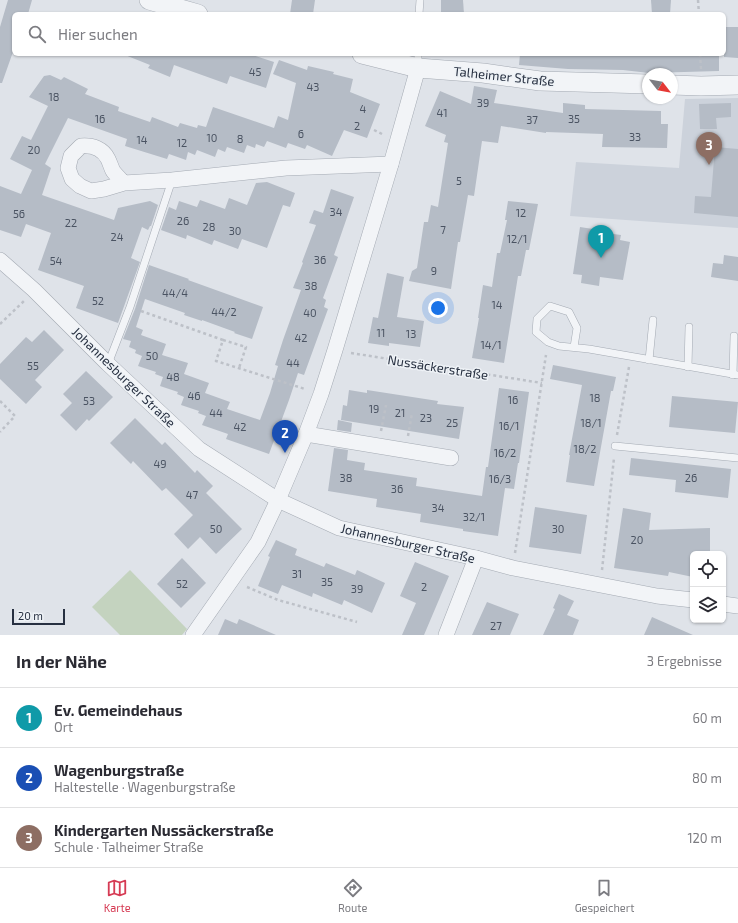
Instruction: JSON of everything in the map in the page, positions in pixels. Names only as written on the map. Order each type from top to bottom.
[{"type":"street","points":[[149,0],[191,12]]},
{"type":"street","name":"Talheimer Straße","points":[[378,56],[540,81],[642,84]]},
{"type":"street","points":[[193,635],[258,542],[278,500],[306,434],[335,350],[391,164],[418,61]]},
{"type":"street","points":[[678,85],[738,85]]},
{"type":"street","points":[[124,183],[172,180],[286,168],[391,164]]},
{"type":"street","name":"Johannesburger Straße","points":[[0,260],[34,290],[108,364],[199,449],[278,500],[339,528],[476,558],[513,568],[657,596],[690,600]]},
{"type":"street","points":[[306,434],[452,458]]},
{"type":"street","points":[[446,635],[476,558]]},
{"type":"street","points":[[726,604],[738,606]]},
{"type":"lane","points":[[419,12],[420,0]]},
{"type":"lane","points":[[108,364],[130,307],[172,180]]},
{"type":"lane","points":[[574,347],[577,328],[569,312],[550,306],[537,319],[536,332],[548,342],[559,346],[630,356],[735,375],[734,336]]},
{"type":"lane","points":[[650,360],[653,320]]},
{"type":"lane","points":[[688,367],[689,327]]},
{"type":"lane","points":[[615,446],[738,458]]},
{"type":"path","points":[[698,0],[699,12]]},
{"type":"path","points":[[0,324],[34,290]]},
{"type":"path","points":[[130,307],[246,347],[239,368]]},
{"type":"path","points":[[223,340],[216,361],[321,394]]},
{"type":"path","points":[[513,568],[548,342]]},
{"type":"path","name":"Nussäckerstraße","points":[[335,350],[542,383]]},
{"type":"path","points":[[600,585],[615,446],[630,356]]},
{"type":"path","points":[[0,401],[15,416],[0,432]]},
{"type":"path","points":[[378,445],[386,405]]},
{"type":"path","points":[[405,450],[412,413]]},
{"type":"path","points":[[232,580],[278,600],[357,622]]},
{"type":"shaded area","points":[[738,98],[738,228],[570,216],[576,162],[679,168],[685,99]]},
{"type":"green space","points":[[130,570],[187,629],[182,635],[120,635],[92,607]]},
{"type":"building","points":[[8,0],[32,0],[29,12],[12,12],[12,55],[2,83],[0,83],[0,27]]},
{"type":"building","points":[[292,0],[315,0],[313,12],[290,12]]},
{"type":"building","points":[[441,0],[463,0],[464,12],[441,12]]},
{"type":"building","points":[[651,0],[671,0],[670,12],[652,12]]},
{"type":"building","points":[[726,27],[738,27],[738,58],[724,57],[726,56]]},
{"type":"building","points":[[128,56],[255,56],[274,62],[266,88],[230,76],[227,84],[174,65],[170,77],[148,68],[150,65]]},
{"type":"building","points":[[520,56],[719,56],[719,71],[678,72],[678,68],[642,68],[642,72],[623,70],[568,69],[519,65]]},
{"type":"building","points":[[279,60],[307,70],[308,66],[334,72],[333,74],[353,79],[350,92],[380,104],[367,138],[344,130],[332,156],[307,145],[305,149],[288,143],[286,148],[267,141],[264,147],[256,144],[255,148],[247,145],[244,153],[227,147],[225,152],[218,149],[215,157],[197,150],[195,155],[188,152],[186,160],[169,154],[167,159],[125,146],[127,139],[68,118],[45,164],[51,168],[42,195],[114,220],[118,208],[150,201],[158,205],[151,226],[148,230],[142,227],[131,258],[140,262],[118,323],[76,308],[84,286],[38,270],[51,233],[26,224],[21,237],[0,230],[0,186],[21,194],[32,170],[10,159],[22,136],[31,140],[48,106],[29,97],[44,76],[50,75],[61,80],[64,77],[88,89],[85,94],[119,107],[118,111],[150,122],[152,117],[178,127],[180,123],[197,128],[198,125],[206,127],[213,107],[274,128],[278,116],[288,120],[296,83],[273,74]]},
{"type":"building","points":[[474,86],[497,90],[494,103],[563,113],[563,103],[585,105],[585,109],[661,111],[661,124],[668,124],[667,148],[602,147],[603,134],[546,133],[501,126],[498,143],[482,141],[474,196],[468,195],[460,242],[458,242],[451,289],[409,281],[412,271],[417,268],[424,222],[428,222],[431,205],[438,207],[448,143],[444,142],[446,135],[425,126],[440,91],[471,104]]},
{"type":"building","points":[[731,103],[731,117],[716,118],[717,129],[700,129],[699,104]]},
{"type":"building","points":[[715,147],[738,149],[738,217],[694,213],[695,196],[711,197]]},
{"type":"building","points":[[267,182],[295,193],[290,207],[283,205],[267,248],[242,239],[238,249],[214,240],[212,245],[187,235],[186,239],[161,230],[169,207],[176,210],[179,201],[197,207],[200,200],[225,209],[229,198],[247,205],[256,183]]},
{"type":"building","points":[[331,189],[354,197],[334,255],[338,257],[323,298],[326,300],[324,307],[328,309],[304,375],[298,373],[269,454],[226,439],[228,434],[202,425],[206,416],[198,413],[199,411],[181,405],[184,397],[177,394],[178,392],[160,386],[163,377],[155,374],[156,372],[138,366],[142,356],[135,353],[136,350],[129,347],[131,341],[123,339],[135,309],[149,265],[263,307],[252,339],[202,320],[184,315],[185,313],[145,299],[136,327],[143,330],[141,335],[166,344],[162,355],[188,363],[184,374],[209,383],[205,393],[230,402],[227,409],[260,420],[278,366],[275,365],[301,290],[293,288],[316,225],[309,223],[314,210],[323,213]]},
{"type":"building","points":[[508,201],[538,204],[529,250],[526,250],[521,276],[518,276],[504,363],[472,358],[483,285],[492,287],[497,253],[500,253],[507,220],[505,220]]},
{"type":"building","points":[[580,227],[621,235],[620,240],[630,242],[623,280],[600,277],[599,286],[581,283],[582,275],[573,274]]},
{"type":"building","points":[[724,255],[738,257],[738,281],[711,277],[713,263],[723,264]]},
{"type":"building","points":[[387,273],[404,277],[397,317],[424,321],[420,347],[389,343],[389,346],[368,343],[373,317],[378,318]]},
{"type":"building","points":[[44,330],[64,350],[35,380],[42,387],[26,404],[0,379],[0,364],[26,337],[32,342]]},
{"type":"building","points":[[553,365],[616,377],[613,391],[611,391],[594,486],[566,482],[569,455],[582,385],[550,379]]},
{"type":"building","points":[[86,371],[113,397],[89,421],[87,419],[76,431],[60,415],[72,403],[63,394]]},
{"type":"building","points":[[499,388],[529,392],[514,489],[505,488],[498,536],[463,531],[463,529],[420,522],[421,514],[376,507],[377,499],[328,491],[334,448],[348,450],[347,460],[365,463],[364,470],[417,478],[416,486],[482,496],[486,467],[488,467]]},
{"type":"building","points":[[349,390],[367,393],[367,390],[438,401],[437,404],[464,407],[459,439],[341,420],[343,405],[347,406]]},
{"type":"building","points":[[672,396],[738,402],[735,433],[669,427]]},
{"type":"building","points":[[135,418],[162,445],[165,442],[195,473],[197,470],[213,486],[206,493],[242,529],[216,554],[200,537],[188,549],[174,534],[193,515],[166,488],[162,491],[133,461],[131,464],[110,443]]},
{"type":"building","points":[[338,420],[352,423],[351,432],[337,430]]},
{"type":"building","points":[[631,458],[731,469],[728,498],[675,492],[676,480],[629,475]]},
{"type":"building","points":[[535,507],[587,515],[581,554],[529,547]]},
{"type":"building","points":[[623,508],[651,513],[649,530],[710,528],[710,551],[690,551],[690,576],[669,572],[668,576],[614,568]]},
{"type":"building","points":[[276,540],[297,549],[295,555],[324,567],[326,563],[355,575],[357,570],[385,583],[372,613],[344,600],[342,605],[313,593],[312,597],[282,585],[278,594],[258,586],[270,557],[268,556]]},
{"type":"building","points":[[182,558],[206,583],[181,608],[157,584]]},
{"type":"building","points":[[415,562],[449,576],[424,635],[402,635],[416,603],[400,596]]},
{"type":"building","points":[[559,594],[574,601],[567,615],[579,620],[573,635],[543,635],[555,609],[553,608]]},
{"type":"building","points":[[487,602],[519,614],[510,635],[472,635]]},
{"type":"building","points":[[652,617],[693,635],[644,635]]},
{"type":"building","points":[[225,619],[237,624],[239,619],[276,635],[218,635]]},
{"type":"place","name":"Kindergarten Nussäckerstraße","points":[[709,165]]},
{"type":"place","name":"Ev. Gemeindehaus","points":[[601,258]]},
{"type":"place","name":"Wagenburgstraße","points":[[285,453]]}]
